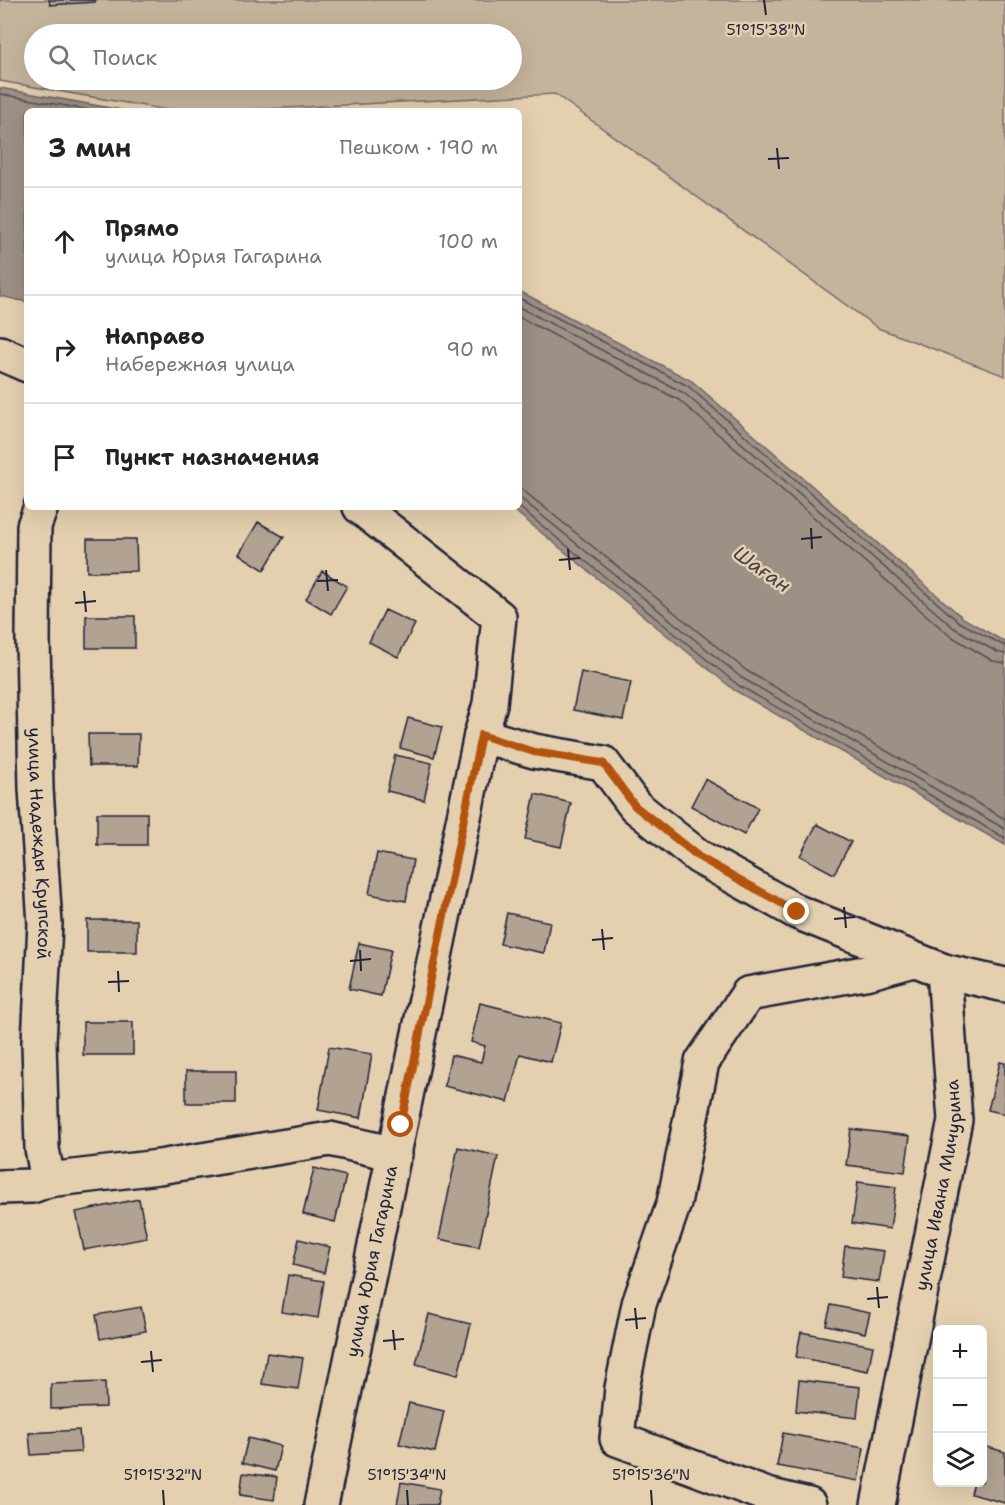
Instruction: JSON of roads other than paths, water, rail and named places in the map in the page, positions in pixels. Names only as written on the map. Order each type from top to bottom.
[{"type":"street","points":[[0,353],[24,364]]},
{"type":"street","name":"улица Надежды Крупской","points":[[40,510],[34,526],[33,639],[36,789],[45,924],[39,1054],[42,1149],[48,1180]]},
{"type":"street","name":"улица Юрия Гагарина","points":[[321,1505],[481,735],[490,704],[499,617],[364,510]]},
{"type":"street","points":[[481,735],[534,752],[603,763],[635,806],[699,857],[797,912],[929,965],[1005,985]]},
{"type":"street","points":[[809,1505],[767,1495],[617,1439],[622,1388],[639,1304],[674,1203],[702,1062],[748,994],[870,972],[929,965]]},
{"type":"street","name":"улица Ивана Мичурина","points":[[878,1505],[955,1120],[929,965]]},
{"type":"street","points":[[0,1187],[32,1185],[48,1180],[159,1167],[330,1139],[395,1154]]},
{"type":"water","points":[[0,88],[110,108],[24,108],[24,301],[0,296]]},
{"type":"water","name":"Шаған","points":[[522,293],[692,381],[963,618],[1005,642],[1005,845],[734,690],[514,510],[522,510]]}]
